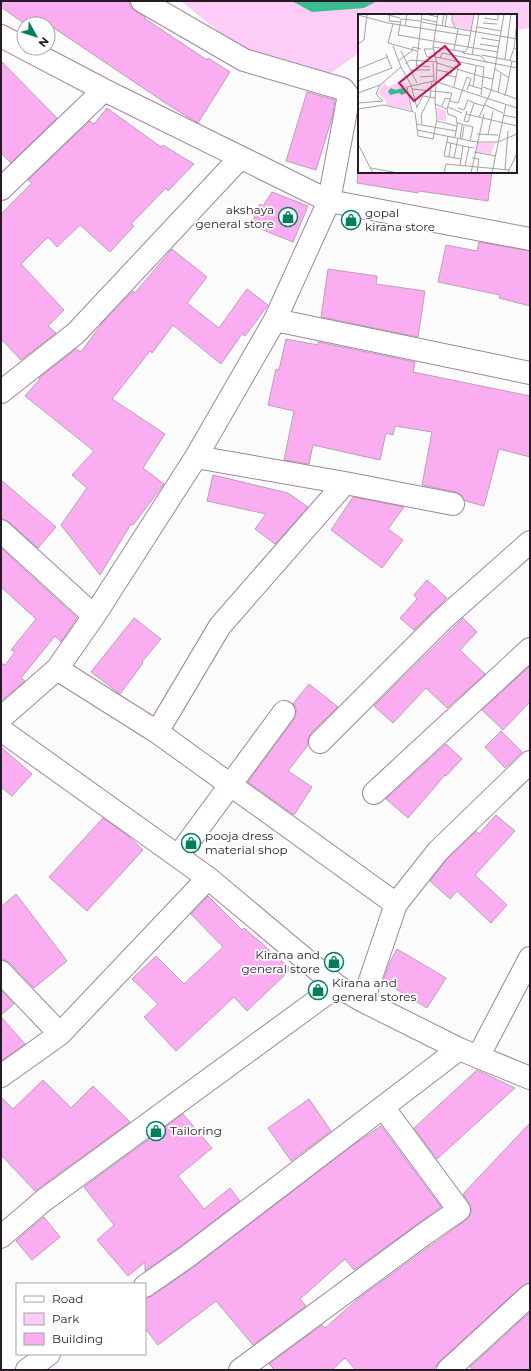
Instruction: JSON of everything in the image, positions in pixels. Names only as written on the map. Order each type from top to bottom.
[{"type":"street","points":[[1,718],[56,669],[94,616],[196,457],[275,320],[328,201],[348,100],[347,94],[342,89],[244,60],[142,1]]},
{"type":"street","points":[[1,36],[104,90],[328,201],[530,239]]},
{"type":"street","points":[[1,189],[104,90]]},
{"type":"street","points":[[1,392],[76,333],[240,158]]},
{"type":"street","points":[[275,320],[530,373]]},
{"type":"street","points":[[196,457],[345,483],[453,504]]},
{"type":"street","points":[[157,732],[220,626],[345,483]]},
{"type":"street","points":[[1,531],[94,616]]},
{"type":"street","points":[[320,742],[443,619],[530,542]]},
{"type":"street","points":[[374,793],[530,649]]},
{"type":"street","points":[[56,669],[157,732],[396,904]]},
{"type":"street","points":[[178,856],[284,712]]},
{"type":"street","points":[[1,730],[208,878],[337,986],[363,1001],[469,1053],[530,1078]]},
{"type":"street","points":[[363,1001],[396,904],[438,851],[530,762]]},
{"type":"street","points":[[1,1076],[60,1034],[208,878]]},
{"type":"street","points":[[146,1285],[188,1256],[383,1106],[469,1053],[530,958]]},
{"type":"street","points":[[1,972],[60,1034]]},
{"type":"street","points":[[1,1237],[43,1201],[337,986]]},
{"type":"street","points":[[240,1370],[459,1210],[383,1106]]},
{"type":"street","points":[[448,1370],[530,1295]]},
{"type":"street","points":[[27,1370],[48,1355]]},
{"type":"green space","points":[[181,1],[530,1],[530,28],[517,30],[517,14],[358,14],[358,54],[328,75],[244,52]]},
{"type":"shaded area","points":[[292,1],[377,1],[364,8],[312,12]]},
{"type":"building","points":[[1,1],[129,1],[131,8],[145,17],[144,18],[207,60],[208,58],[230,72],[198,123],[170,106],[56,29],[56,16],[16,16],[16,18],[1,7]]},
{"type":"building","points":[[1,61],[57,118],[11,163],[1,153]]},
{"type":"building","points":[[307,92],[335,100],[332,118],[316,170],[286,161]]},
{"type":"building","points":[[107,108],[161,147],[163,145],[194,164],[168,191],[166,188],[131,224],[134,226],[110,252],[80,225],[57,247],[48,237],[21,264],[64,310],[48,326],[56,333],[21,360],[1,339],[1,214],[32,183],[28,180],[90,121],[94,124]]},
{"type":"building","points":[[358,172],[492,173],[488,201],[419,191],[418,193],[357,183]]},
{"type":"building","points":[[272,192],[308,206],[293,242],[251,225],[260,204],[263,206]]},
{"type":"building","points":[[479,242],[530,251],[530,306],[499,298],[500,295],[438,282],[446,245],[477,251]]},
{"type":"building","points":[[172,249],[207,277],[187,303],[219,328],[247,289],[268,305],[245,336],[242,334],[221,364],[173,325],[152,353],[150,351],[112,399],[165,434],[143,468],[164,484],[133,525],[131,524],[100,575],[61,525],[87,488],[72,475],[94,451],[25,396],[40,379],[39,378],[76,349],[81,352],[103,322],[133,291],[135,293]]},
{"type":"building","points":[[328,269],[377,276],[376,284],[425,291],[418,337],[321,317]]},
{"type":"building","points":[[286,339],[318,345],[318,342],[415,362],[413,372],[530,396],[530,457],[499,449],[484,506],[465,501],[461,495],[456,492],[422,485],[432,432],[395,426],[393,435],[386,433],[380,460],[313,445],[309,464],[284,460],[294,411],[268,405],[276,369],[279,370]]},
{"type":"building","points":[[213,475],[288,493],[308,507],[275,544],[255,529],[266,514],[207,501]]},
{"type":"building","points":[[1,480],[56,527],[38,548],[9,522],[1,519]]},
{"type":"building","points":[[353,497],[404,507],[388,529],[403,540],[382,568],[331,530]]},
{"type":"building","points":[[1,548],[77,618],[61,642],[55,636],[21,678],[25,681],[1,701],[1,663],[5,665],[15,652],[11,650],[36,619],[1,587]]},
{"type":"building","points":[[427,580],[447,598],[414,630],[400,618],[417,599],[414,595]]},
{"type":"building","points":[[134,618],[161,639],[142,662],[143,663],[120,694],[91,672]]},
{"type":"building","points":[[463,618],[477,632],[460,650],[485,674],[447,708],[426,688],[393,723],[374,706]]},
{"type":"building","points":[[530,666],[530,702],[503,730],[482,710]]},
{"type":"building","points":[[309,684],[338,707],[311,733],[308,739],[308,745],[288,771],[312,787],[294,815],[248,782],[294,719],[296,707],[293,704]]},
{"type":"building","points":[[501,731],[522,752],[505,768],[485,747]]},
{"type":"building","points":[[446,744],[462,759],[446,776],[445,775],[408,818],[386,799]]},
{"type":"building","points":[[1,747],[32,774],[12,796],[1,787]]},
{"type":"building","points":[[496,815],[515,831],[475,875],[507,905],[491,923],[457,891],[450,899],[430,881],[447,859],[476,831],[479,834]]},
{"type":"building","points":[[103,818],[128,836],[143,850],[87,911],[49,877]]},
{"type":"building","points":[[16,894],[67,961],[34,988],[10,963],[5,960],[1,960],[1,907]]},
{"type":"building","points":[[208,896],[242,930],[244,928],[291,969],[247,1011],[234,997],[176,1051],[144,1017],[158,1004],[132,979],[156,956],[184,984],[223,947],[191,914]]},
{"type":"building","points":[[397,949],[446,978],[427,1008],[383,981],[390,962]]},
{"type":"building","points":[[1,990],[14,1004],[1,1015]]},
{"type":"building","points":[[1,1017],[25,1044],[1,1061]]},
{"type":"building","points":[[477,1070],[515,1088],[437,1159],[414,1128]]},
{"type":"building","points":[[43,1080],[71,1108],[93,1086],[130,1122],[35,1191],[1,1155],[1,1097],[13,1109]]},
{"type":"building","points":[[309,1099],[331,1131],[291,1161],[268,1128]]},
{"type":"building","points":[[183,1114],[212,1148],[178,1176],[204,1209],[230,1188],[240,1201],[181,1246],[145,1271],[145,1262],[128,1276],[97,1240],[114,1225],[84,1187]]},
{"type":"building","points":[[530,1123],[530,1283],[522,1286],[440,1361],[433,1370],[356,1370],[345,1358],[332,1370],[275,1370],[269,1364],[322,1325],[325,1328],[359,1298],[466,1220],[470,1215],[471,1208],[463,1194]]},
{"type":"building","points":[[381,1126],[441,1207],[354,1270],[345,1259],[300,1299],[306,1306],[253,1345],[216,1301],[158,1345],[146,1329],[146,1298],[152,1296],[195,1266],[353,1145]]},
{"type":"building","points":[[44,1217],[60,1237],[32,1260],[16,1241]]},
{"type":"building","points":[[530,1312],[530,1370],[474,1370],[470,1367]]},
{"type":"place","name":"akshaya general store","points":[[288,217]]},
{"type":"place","name":"gopal kirana store","points":[[351,220]]},
{"type":"place","name":"pooja dress material shop","points":[[191,843]]},
{"type":"place","name":"Kirana and general store","points":[[334,962]]},
{"type":"place","name":"Kirana and general stores","points":[[318,990]]},
{"type":"place","name":"Tailoring","points":[[156,1131]]}]
